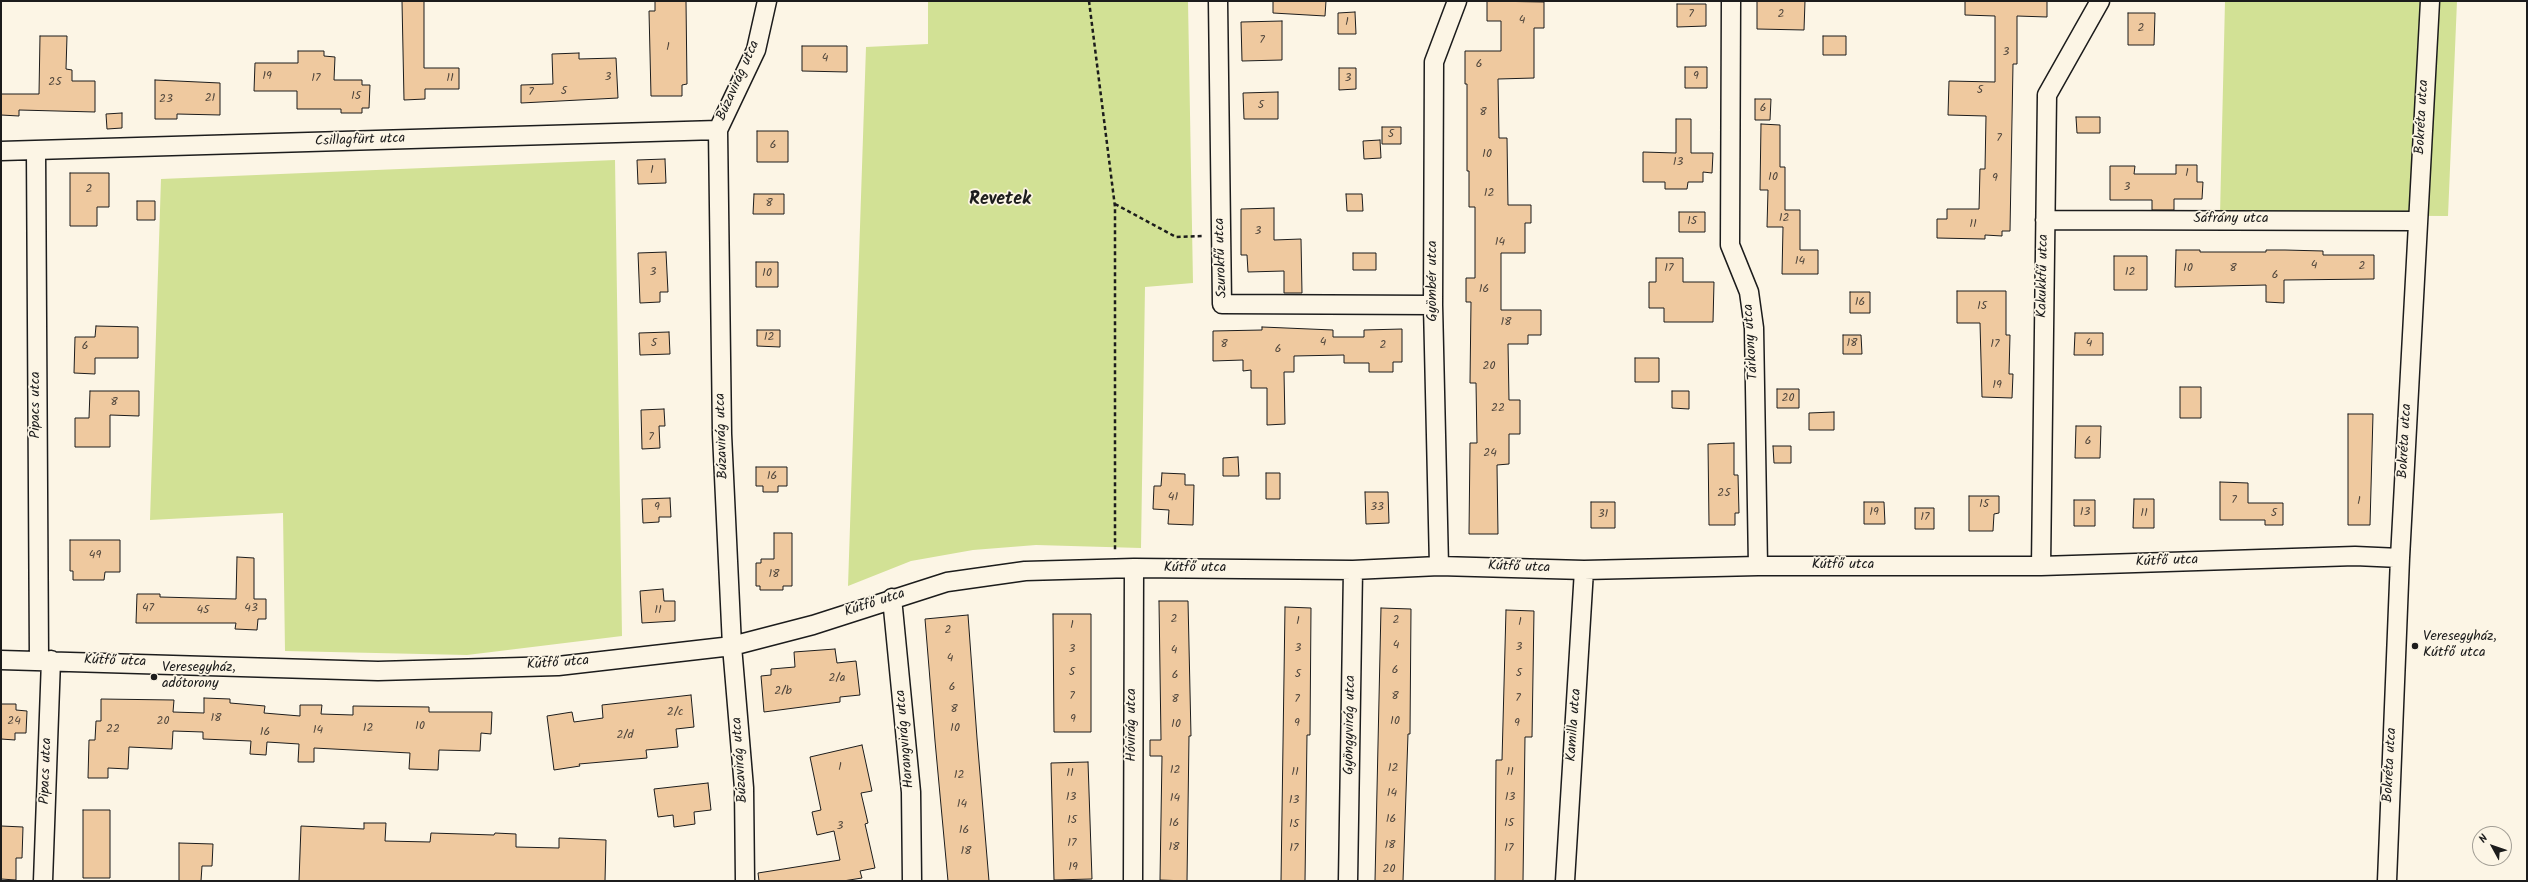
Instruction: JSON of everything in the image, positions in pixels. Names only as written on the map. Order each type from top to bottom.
[{"type":"street","name":"Búzavirág utca","points":[[745,881],[744,788],[732,646],[722,434],[718,130],[756,50],[767,1]]},
{"type":"street","name":"Szurokfű utca","points":[[1218,1],[1222,304],[1434,305]]},
{"type":"street","name":"Gyömbér utca","points":[[1439,566],[1434,305],[1434,62],[1457,1]]},
{"type":"street","name":"Tárkony utca","points":[[1731,1],[1730,245],[1749,292],[1754,328],[1758,566]]},
{"type":"street","name":"Kakukkfű utca","points":[[2041,566],[2047,95],[2100,1]]},
{"type":"street","name":"Bokréta utca","points":[[2386,881],[2400,558],[2430,1]]},
{"type":"street","name":"Csillagfürt utca","points":[[1,151],[718,130]]},
{"type":"street","name":"Pipacs utca","points":[[36,151],[45,660],[43,881]]},
{"type":"street","name":"Sáfrány utca","points":[[2045,220],[2418,221]]},
{"type":"street","name":"Kútfő utca","points":[[1,660],[45,660],[378,671],[558,666],[732,646],[813,625],[892,598],[947,582],[1025,571],[1134,568],[1353,570],[1439,566],[1584,570],[1758,566],[2041,566],[2354,556],[2400,558]]},
{"type":"street","name":"Hóvirág utca","points":[[1133,881],[1134,568]]},
{"type":"street","name":"Gyöngyvirág utca","points":[[1348,881],[1353,570]]},
{"type":"street","name":"Kamilla utca","points":[[1565,881],[1584,570]]},
{"type":"street","name":"Harangvirág utca","points":[[892,598],[911,792],[912,881]]},
{"type":"path","points":[[1089,1],[1114,203],[1115,569]]},
{"type":"path","points":[[1114,203],[1176,237],[1221,236]]},
{"type":"green space","points":[[928,1],[1188,1],[1193,283],[1145,287],[1141,548],[1036,545],[973,550],[911,561],[848,586],[866,47],[928,44]]},
{"type":"green space","points":[[2225,1],[2457,1],[2448,216],[2220,215]]},
{"type":"green space","points":[[615,160],[622,636],[467,655],[285,651],[283,513],[150,520],[161,179]]},
{"type":"building","points":[[402,1],[424,1],[424,68],[459,68],[459,89],[425,89],[425,99],[404,100]]},
{"type":"building","points":[[655,1],[686,1],[687,84],[682,85],[682,96],[651,96],[649,11],[655,11]]},
{"type":"building","points":[[1273,1],[1326,1],[1325,16],[1273,13]]},
{"type":"building","points":[[1487,1],[1544,2],[1544,28],[1534,28],[1534,78],[1498,79],[1499,138],[1507,138],[1508,205],[1531,205],[1531,223],[1525,223],[1525,253],[1501,253],[1501,310],[1541,310],[1541,335],[1528,335],[1528,344],[1508,344],[1509,400],[1520,400],[1520,434],[1509,434],[1509,464],[1497,465],[1498,534],[1469,534],[1470,443],[1477,443],[1476,383],[1470,383],[1471,302],[1466,302],[1466,278],[1475,278],[1475,207],[1469,207],[1465,51],[1501,51],[1501,21],[1487,21]]},
{"type":"building","points":[[1757,1],[1805,1],[1804,30],[1757,29]]},
{"type":"building","points":[[1965,1],[2047,1],[2047,17],[2017,16],[2017,64],[2013,64],[2010,231],[2002,231],[2002,236],[1985,235],[1985,239],[1937,238],[1937,219],[1947,219],[1947,209],[1979,209],[1980,169],[1985,169],[1986,116],[1948,115],[1949,81],[1995,82],[1995,16],[1965,15]]},
{"type":"building","points":[[1677,4],[1706,4],[1706,26],[1677,27]]},
{"type":"building","points":[[1355,12],[1356,34],[1338,34],[1338,13]]},
{"type":"building","points":[[2128,13],[2155,13],[2154,45],[2128,45]]},
{"type":"building","points":[[1282,21],[1282,60],[1242,61],[1241,22]]},
{"type":"building","points":[[40,36],[67,36],[66,69],[72,70],[72,81],[95,81],[95,112],[19,110],[19,116],[1,115],[1,94],[39,94]]},
{"type":"building","points":[[1823,36],[1846,36],[1846,55],[1823,55]]},
{"type":"building","points":[[802,46],[847,46],[847,72],[802,71]]},
{"type":"building","points":[[298,51],[324,51],[324,56],[335,57],[334,80],[362,80],[362,85],[370,85],[369,108],[362,108],[362,113],[341,113],[341,109],[297,109],[297,91],[254,91],[255,63],[298,63]]},
{"type":"building","points":[[579,53],[579,59],[616,58],[618,98],[521,103],[521,85],[553,84],[552,54]]},
{"type":"building","points":[[1685,67],[1707,67],[1707,88],[1685,88]]},
{"type":"building","points":[[1339,68],[1356,68],[1356,89],[1339,90]]},
{"type":"building","points":[[155,80],[220,83],[220,115],[177,114],[177,119],[155,119]]},
{"type":"building","points":[[1278,92],[1278,119],[1244,119],[1243,93]]},
{"type":"building","points":[[1755,99],[1771,99],[1770,120],[1755,120]]},
{"type":"building","points":[[122,113],[122,128],[107,129],[106,114]]},
{"type":"building","points":[[2076,117],[2100,117],[2100,133],[2077,133]]},
{"type":"building","points":[[1676,119],[1691,119],[1691,153],[1713,153],[1712,173],[1703,172],[1703,182],[1688,182],[1687,189],[1665,189],[1665,182],[1643,182],[1643,152],[1676,153]]},
{"type":"building","points":[[1761,124],[1780,125],[1780,167],[1785,167],[1785,210],[1800,210],[1800,250],[1818,250],[1818,274],[1782,274],[1783,227],[1767,227],[1768,190],[1760,190]]},
{"type":"building","points":[[1382,127],[1401,127],[1401,144],[1382,144]]},
{"type":"building","points":[[757,131],[788,131],[788,162],[757,162]]},
{"type":"building","points":[[1380,140],[1381,158],[1364,159],[1363,141]]},
{"type":"building","points":[[665,159],[666,183],[638,184],[637,160]]},
{"type":"building","points":[[2176,165],[2197,165],[2197,182],[2203,182],[2202,199],[2174,199],[2174,210],[2152,210],[2152,200],[2110,200],[2110,166],[2135,166],[2134,174],[2176,174]]},
{"type":"building","points":[[70,173],[109,173],[109,207],[97,207],[97,226],[70,226]]},
{"type":"building","points":[[754,194],[784,194],[784,214],[753,214]]},
{"type":"building","points":[[1346,194],[1362,194],[1363,211],[1347,211]]},
{"type":"building","points":[[137,201],[155,201],[155,220],[137,220]]},
{"type":"building","points":[[1274,208],[1274,240],[1301,239],[1302,293],[1284,293],[1284,271],[1248,272],[1247,255],[1241,255],[1241,209]]},
{"type":"building","points":[[1679,212],[1705,212],[1705,232],[1679,232]]},
{"type":"building","points":[[2176,250],[2200,250],[2200,252],[2266,252],[2266,250],[2285,250],[2323,251],[2323,255],[2374,255],[2374,279],[2284,280],[2284,303],[2266,302],[2266,285],[2175,287]]},
{"type":"building","points":[[666,252],[668,292],[660,292],[660,302],[640,303],[638,253]]},
{"type":"building","points":[[1353,253],[1376,253],[1376,270],[1353,270]]},
{"type":"building","points":[[2114,256],[2147,256],[2147,290],[2114,290]]},
{"type":"building","points":[[1656,258],[1683,258],[1683,282],[1714,282],[1713,322],[1664,322],[1664,308],[1649,308],[1649,282],[1656,282]]},
{"type":"building","points":[[756,262],[778,262],[778,287],[756,287]]},
{"type":"building","points":[[1957,291],[2006,291],[2006,335],[2010,335],[2009,374],[2013,374],[2012,398],[1982,397],[1980,323],[1957,323]]},
{"type":"building","points":[[1850,292],[1870,292],[1870,313],[1850,313]]},
{"type":"building","points":[[96,326],[138,327],[138,358],[95,358],[95,374],[74,373],[75,337],[95,337]]},
{"type":"building","points":[[1262,327],[1333,330],[1333,337],[1364,337],[1364,330],[1402,329],[1402,362],[1393,362],[1393,372],[1369,372],[1369,363],[1344,363],[1344,355],[1294,356],[1294,372],[1284,372],[1285,424],[1267,425],[1267,388],[1251,388],[1251,370],[1243,371],[1243,360],[1213,361],[1213,331],[1262,330]]},
{"type":"building","points":[[757,330],[780,330],[780,347],[757,346]]},
{"type":"building","points":[[669,332],[670,354],[640,355],[639,333]]},
{"type":"building","points":[[2075,333],[2103,333],[2103,355],[2074,355]]},
{"type":"building","points":[[1843,335],[1861,335],[1862,354],[1843,354]]},
{"type":"building","points":[[1635,358],[1659,358],[1659,382],[1635,382]]},
{"type":"building","points":[[2180,387],[2201,387],[2201,418],[2180,418]]},
{"type":"building","points":[[1777,389],[1799,389],[1799,408],[1777,408]]},
{"type":"building","points":[[90,391],[139,391],[139,416],[110,415],[110,447],[75,447],[75,418],[89,418]]},
{"type":"building","points":[[1672,391],[1689,391],[1689,409],[1672,408]]},
{"type":"building","points":[[664,409],[665,426],[659,426],[660,448],[642,449],[641,410]]},
{"type":"building","points":[[1834,412],[1834,430],[1809,430],[1809,413]]},
{"type":"building","points":[[2348,414],[2373,414],[2370,525],[2348,525]]},
{"type":"building","points":[[2076,426],[2101,426],[2100,458],[2075,458]]},
{"type":"building","points":[[1734,443],[1734,475],[1738,475],[1739,513],[1735,513],[1735,525],[1709,525],[1708,444]]},
{"type":"building","points":[[1773,446],[1791,446],[1791,463],[1774,463]]},
{"type":"building","points":[[1238,457],[1239,476],[1223,476],[1223,458]]},
{"type":"building","points":[[756,467],[787,467],[787,486],[778,486],[778,492],[763,492],[763,486],[756,486]]},
{"type":"building","points":[[1162,473],[1185,474],[1185,485],[1194,485],[1193,525],[1168,524],[1169,510],[1153,509],[1154,486],[1161,486]]},
{"type":"building","points":[[1266,473],[1280,473],[1280,499],[1266,499]]},
{"type":"building","points":[[2220,482],[2248,483],[2248,503],[2283,503],[2283,525],[2265,525],[2265,520],[2220,520]]},
{"type":"building","points":[[1365,492],[1388,492],[1389,523],[1366,524]]},
{"type":"building","points":[[1969,496],[1999,496],[1999,513],[1994,514],[1993,531],[1969,531]]},
{"type":"building","points":[[670,498],[671,517],[659,517],[659,522],[643,523],[642,499]]},
{"type":"building","points":[[2134,499],[2154,499],[2154,528],[2133,528]]},
{"type":"building","points":[[2074,500],[2095,500],[2095,526],[2074,526]]},
{"type":"building","points":[[1591,502],[1615,502],[1615,528],[1591,528]]},
{"type":"building","points":[[1864,502],[1884,502],[1885,524],[1864,524]]},
{"type":"building","points":[[1915,508],[1934,508],[1934,529],[1915,529]]},
{"type":"building","points":[[774,533],[792,533],[792,586],[783,586],[783,590],[760,590],[760,586],[756,586],[756,563],[761,563],[761,559],[774,559]]},
{"type":"building","points":[[70,540],[120,540],[120,572],[105,572],[104,580],[73,580],[73,571],[70,571]]},
{"type":"building","points":[[237,557],[254,558],[254,599],[266,599],[266,619],[258,619],[257,630],[235,629],[236,623],[136,623],[137,594],[160,594],[160,597],[236,599]]},
{"type":"building","points":[[663,589],[664,601],[675,601],[675,621],[642,623],[640,591]]},
{"type":"building","points":[[1159,601],[1188,601],[1191,736],[1189,736],[1187,881],[1160,880],[1162,756],[1150,756],[1150,740],[1161,740]]},
{"type":"building","points":[[1285,607],[1311,608],[1310,735],[1307,735],[1305,881],[1281,881]]},
{"type":"building","points":[[1381,608],[1411,609],[1410,734],[1408,734],[1403,881],[1375,881]]},
{"type":"building","points":[[1506,610],[1534,611],[1532,737],[1525,737],[1523,881],[1495,881],[1496,760],[1502,760]]},
{"type":"building","points":[[1053,614],[1091,614],[1091,732],[1054,732]]},
{"type":"building","points":[[968,615],[989,881],[948,881],[925,619]]},
{"type":"building","points":[[835,649],[837,663],[856,661],[860,695],[840,697],[840,702],[764,712],[761,676],[771,675],[771,669],[795,667],[794,652]]},
{"type":"building","points":[[691,695],[694,727],[676,729],[678,747],[646,750],[647,758],[579,764],[580,766],[554,770],[547,716],[572,712],[574,722],[603,718],[602,705]]},
{"type":"building","points":[[204,698],[230,699],[230,703],[265,706],[264,713],[300,716],[300,705],[322,705],[321,714],[353,715],[353,706],[429,707],[429,712],[492,712],[491,734],[481,733],[480,751],[439,750],[438,770],[409,769],[410,753],[314,748],[314,762],[298,762],[299,744],[267,742],[266,755],[250,754],[251,741],[203,739],[203,732],[173,731],[172,749],[129,747],[128,769],[108,768],[108,778],[88,778],[89,740],[95,740],[96,721],[101,721],[101,699],[174,700],[173,712],[204,713]]},
{"type":"building","points":[[1,704],[16,704],[16,710],[27,711],[26,733],[15,733],[15,740],[1,739]]},
{"type":"building","points":[[862,745],[872,791],[861,793],[868,823],[865,824],[875,868],[860,871],[862,878],[843,881],[759,881],[758,873],[840,860],[834,831],[817,835],[812,812],[821,810],[810,757]]},
{"type":"building","points":[[1088,762],[1092,879],[1054,880],[1051,763]]},
{"type":"building","points":[[708,783],[711,810],[694,812],[695,824],[674,827],[673,815],[658,817],[654,789]]},
{"type":"building","points":[[83,810],[110,810],[110,878],[83,878]]},
{"type":"building","points":[[364,823],[386,823],[385,841],[430,842],[431,833],[494,835],[495,833],[516,834],[516,847],[559,848],[559,838],[606,840],[605,881],[299,881],[301,826],[364,829]]},
{"type":"building","points":[[1,826],[23,827],[22,858],[16,858],[16,880],[1,879]]},
{"type":"building","points":[[179,843],[213,844],[212,866],[202,866],[201,881],[179,881]]},
{"type":"place","name":"Veresegyház, Kútfő utca","points":[[2415,646]]},
{"type":"place","name":"Veresegyház, adótorony","points":[[154,677]]},
{"type":"district","name":"Revetek","points":[[1000,201]]}]
